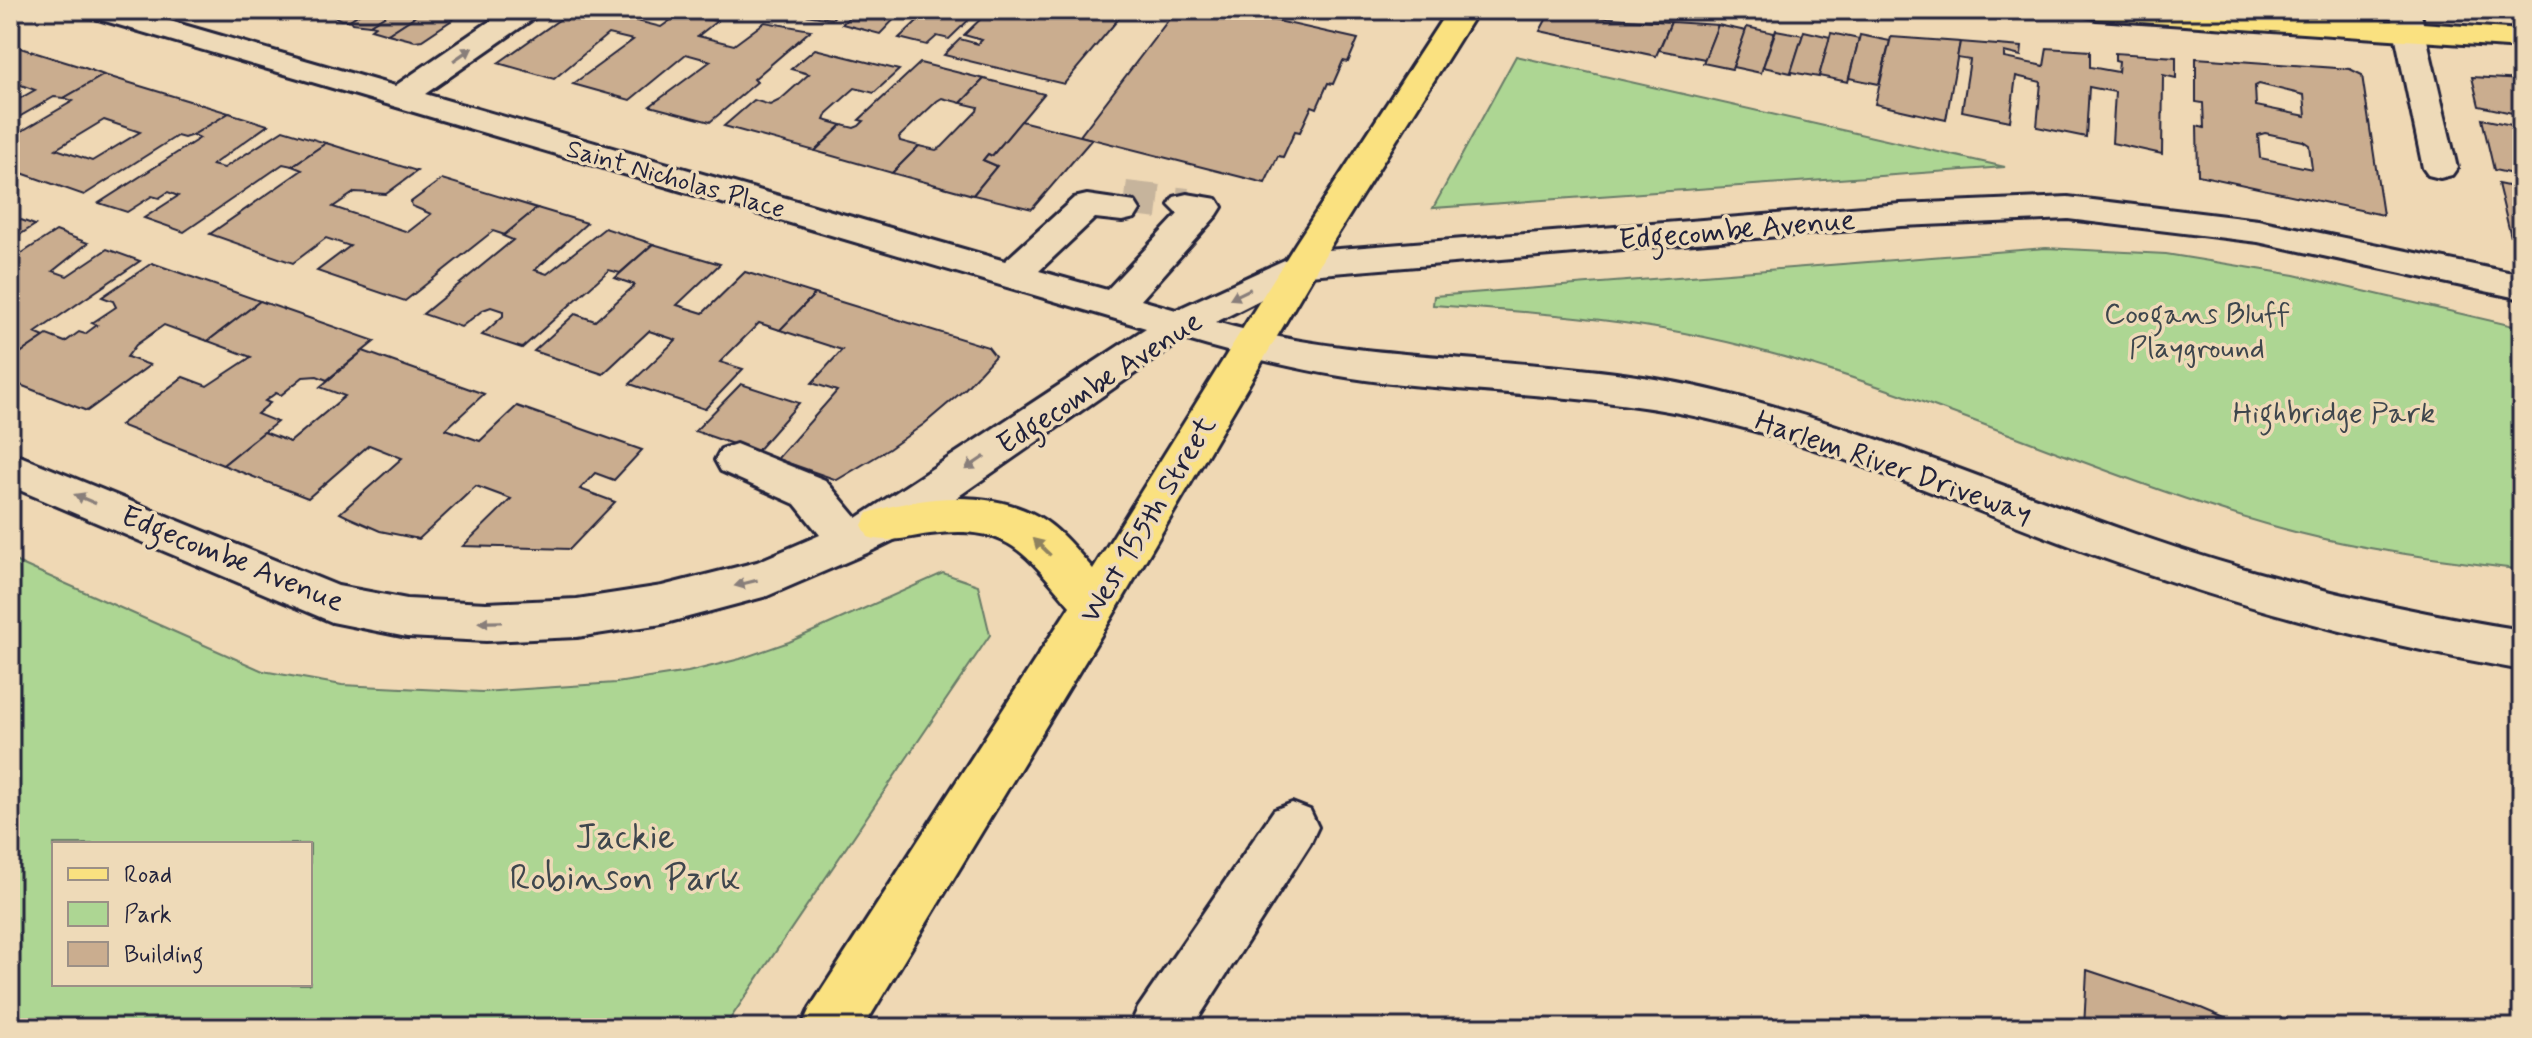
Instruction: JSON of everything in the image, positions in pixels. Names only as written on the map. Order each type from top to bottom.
[{"type":"main road","name":"West 155th Street","points":[[830,1028],[1030,714],[1302,264],[1463,10]]},
{"type":"main road","points":[[2097,10],[2407,21],[2522,39]]},
{"type":"main road","points":[[868,533],[947,514],[984,516],[1025,530],[1096,604]]},
{"type":"street","name":"Saint Nicholas Place","points":[[99,10],[1253,346]]},
{"type":"street","points":[[400,97],[526,10]]},
{"type":"street","points":[[2407,21],[2440,168]]},
{"type":"street","points":[[1011,276],[1111,204]]},
{"type":"street","name":"Edgecombe Avenue","points":[[10,468],[332,603],[407,618],[486,622],[577,618],[662,605],[767,578],[868,533],[1178,325],[1302,264],[1901,215],[2068,208],[2258,231],[2522,287]]},
{"type":"street","points":[[1114,306],[1189,213]]},
{"type":"street","name":"Harlem River Driveway","points":[[1253,346],[1383,368],[1547,379],[1631,389],[1710,404],[1812,434],[2133,551],[2254,591],[2384,625],[2522,650]]},
{"type":"street","points":[[736,460],[810,492],[868,533]]},
{"type":"street","points":[[838,1028],[1030,714]]},
{"type":"street","points":[[1158,1028],[1292,827]]},
{"type":"green space","points":[[1516,56],[2005,167],[1433,208]]},
{"type":"green space","name":"Highbridge Park","points":[[2046,248],[2166,254],[2295,275],[2522,328],[2522,570],[2380,550],[2295,532],[2161,490],[1897,393],[1721,341],[1640,325],[1433,305],[1434,296]]},
{"type":"green space","name":"Jackie Robinson Park","points":[[10,559],[263,671],[342,685],[482,692],[616,683],[688,672],[789,642],[943,573],[978,585],[990,635],[724,1028],[10,1028]]},
{"type":"building","points":[[335,10],[365,10],[350,20],[341,20],[329,14]]},
{"type":"building","points":[[365,10],[394,10],[370,25],[352,23],[350,20]]},
{"type":"building","points":[[394,10],[425,10],[388,34],[371,29],[375,26],[370,25]]},
{"type":"building","points":[[425,10],[467,10],[422,40],[388,34]]},
{"type":"building","points":[[573,10],[635,10],[625,18],[661,27],[678,15],[717,21],[698,36],[734,45],[765,22],[811,30],[710,122],[650,106],[711,61],[686,54],[630,100],[573,84],[633,40],[608,34],[554,79],[498,63]]},
{"type":"building","points":[[840,10],[832,19],[785,12]]},
{"type":"building","points":[[857,10],[903,10],[880,34],[842,24]]},
{"type":"building","points":[[929,10],[979,10],[949,39],[937,36],[927,45],[899,38]]},
{"type":"building","points":[[990,10],[1126,10],[1064,84],[944,55],[960,39],[978,44],[982,40],[964,35]]},
{"type":"building","points":[[1176,10],[1229,10],[1358,39],[1348,62],[1343,61],[1333,84],[1328,83],[1317,108],[1312,106],[1300,132],[1295,131],[1283,157],[1278,156],[1265,183],[1080,136]]},
{"type":"building","points":[[1549,14],[1671,22],[1656,56],[1540,31]]},
{"type":"building","points":[[1671,22],[1718,25],[1705,59],[1659,50]]},
{"type":"building","points":[[1718,25],[1746,31],[1732,69],[1703,63]]},
{"type":"building","points":[[1747,27],[1774,33],[1761,73],[1733,67]]},
{"type":"building","points":[[1776,30],[1803,35],[1791,73],[1763,67]]},
{"type":"building","points":[[1804,31],[1830,37],[1819,77],[1791,72]]},
{"type":"building","points":[[1831,33],[1859,39],[1848,82],[1819,76]]},
{"type":"building","points":[[1860,35],[1890,41],[1879,84],[1849,78]]},
{"type":"building","points":[[1891,37],[1960,42],[1946,120],[1875,104]]},
{"type":"building","points":[[1960,42],[2022,47],[2021,56],[2004,52],[2004,58],[2044,66],[2047,48],[2090,51],[2090,67],[2118,72],[2119,62],[2115,61],[2115,53],[2176,57],[2176,78],[2163,75],[2162,154],[2112,143],[2115,92],[2089,87],[2086,137],[2037,127],[2041,82],[2016,76],[2010,121],[1962,111],[1970,60],[1957,58]]},
{"type":"building","points":[[17,47],[104,75],[64,98],[54,97],[10,122],[10,104],[35,90],[10,81],[10,51]]},
{"type":"building","points":[[815,49],[899,70],[874,93],[855,88],[827,113],[824,120],[842,125],[815,151],[724,126],[754,100],[770,105],[780,100],[809,74],[791,69]]},
{"type":"building","points":[[2196,58],[2350,69],[2362,75],[2383,215],[2198,175],[2197,126],[2204,128],[2203,103],[2196,102]],"holes":[[[2259,84],[2304,95],[2306,116],[2256,106],[2255,86]],[[2265,133],[2309,145],[2312,169],[2260,158],[2258,135]]]},
{"type":"building","points":[[920,63],[984,79],[961,103],[942,98],[937,101],[899,137],[900,141],[919,146],[892,173],[815,151],[842,125],[859,126],[864,121],[859,120]]},
{"type":"building","points":[[104,75],[229,113],[193,135],[184,138],[177,136],[84,195],[10,169],[10,138],[73,101],[64,98]],"holes":[[[104,120],[140,132],[92,161],[56,149]]]},
{"type":"building","points":[[2472,77],[2522,80],[2522,115],[2479,106]]},
{"type":"building","points":[[984,79],[1044,94],[992,156],[988,154],[983,160],[997,166],[973,195],[892,173],[919,146],[936,150],[942,147],[977,111],[978,107],[961,103]]},
{"type":"building","points":[[229,113],[268,125],[212,165],[224,168],[283,130],[326,143],[292,166],[283,164],[184,232],[144,218],[178,196],[168,192],[159,198],[152,196],[127,212],[99,203],[200,138],[193,135]]},
{"type":"building","points":[[2482,119],[2522,127],[2522,176],[2494,170]]},
{"type":"building","points":[[1021,121],[1092,139],[1032,209],[973,195],[997,166],[983,160],[988,154],[992,156]]},
{"type":"building","points":[[326,143],[417,171],[386,194],[355,192],[333,207],[408,232],[431,214],[412,206],[411,202],[442,179],[537,208],[505,235],[493,231],[405,301],[317,271],[350,246],[326,238],[293,263],[210,234],[302,170],[292,166]]},
{"type":"building","points":[[2498,184],[2522,189],[2522,247],[2513,245]]},
{"type":"building","points":[[537,208],[587,223],[535,270],[547,274],[605,228],[653,244],[620,273],[609,270],[522,348],[482,335],[503,316],[503,311],[491,307],[483,310],[461,327],[423,314],[513,240],[503,236]]},
{"type":"building","points":[[10,216],[35,225],[10,241]]},
{"type":"building","points":[[56,231],[88,243],[53,271],[67,276],[107,249],[140,261],[35,333],[44,337],[10,360],[10,310],[17,306],[10,303],[10,261]]},
{"type":"building","points":[[653,244],[720,264],[677,305],[703,313],[745,272],[815,294],[780,330],[759,323],[720,362],[743,369],[705,409],[630,384],[676,340],[649,331],[603,374],[534,351],[575,314],[595,321],[635,285],[615,278]]},
{"type":"building","points":[[152,263],[260,301],[208,341],[164,325],[136,345],[127,357],[150,365],[87,411],[10,381],[10,360],[47,335],[65,342],[79,332],[85,334],[97,325],[92,323],[116,307],[113,301],[102,297]]},
{"type":"building","points":[[815,294],[988,347],[995,356],[964,390],[924,424],[837,480],[777,459],[837,391],[812,383],[842,350],[780,330]]},
{"type":"building","points":[[260,301],[375,341],[327,380],[317,376],[303,377],[281,395],[276,393],[265,401],[270,403],[257,414],[277,422],[223,465],[120,425],[183,377],[207,386],[251,357],[208,341]]},
{"type":"building","points":[[363,351],[484,394],[446,429],[480,441],[517,406],[642,450],[614,480],[595,473],[580,489],[615,502],[570,549],[463,546],[511,499],[476,486],[419,539],[380,531],[340,513],[402,458],[369,445],[308,498],[223,465],[264,432],[290,442],[345,396],[320,387]]},
{"type":"building","points":[[741,384],[799,403],[756,452],[695,431]]},
{"type":"building","points":[[2087,970],[2201,1008],[2234,1022],[2234,1028],[2084,1028]]},
{"type":"tunnel","points":[[1125,198],[1187,205]]},
{"type":"park label","name":"Coogans Bluff Playground","points":[[2197,330]]}]
